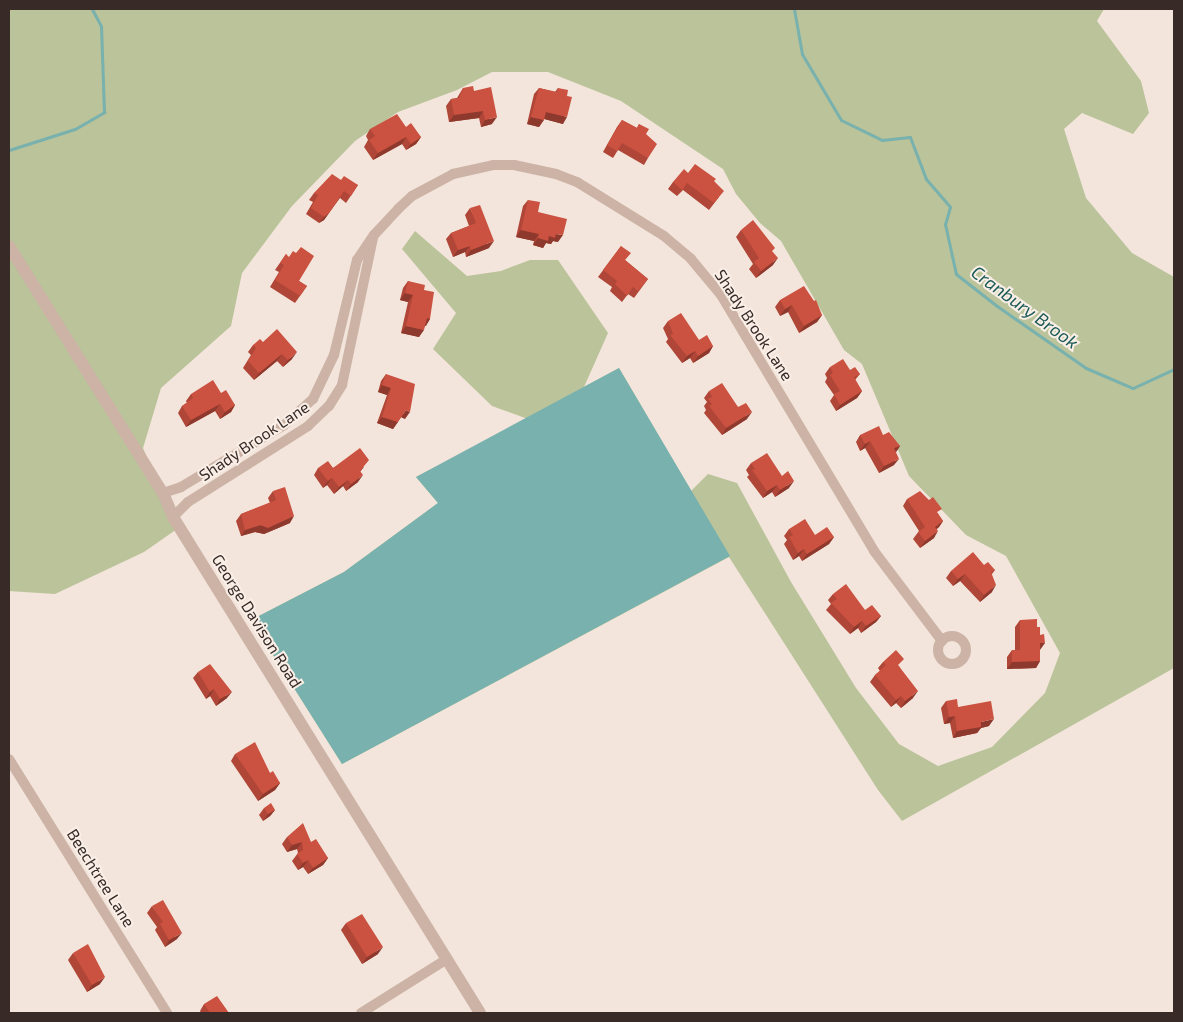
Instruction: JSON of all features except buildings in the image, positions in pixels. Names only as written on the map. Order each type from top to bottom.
[{"type":"street","name":"Shady Brook Lane","points":[[163,493],[181,487],[284,425],[313,399],[339,339],[358,260],[374,236],[412,196],[432,184],[473,169],[514,165],[556,174],[577,182],[664,236],[691,259],[721,295],[874,551],[942,641]]},
{"type":"street","name":"Shady Brook Lane","points":[[173,517],[188,502],[308,426],[329,406],[342,385],[374,236]]},
{"type":"street","name":"George Davison Road","points":[[9,246],[163,493],[173,517],[480,1013]]},
{"type":"street","points":[[339,339],[352,342]]},
{"type":"street","points":[[264,437],[272,450]]},
{"type":"street","name":"Beechtree Lane","points":[[9,759],[167,1013]]},
{"type":"street","points":[[361,1013],[447,959]]},
{"type":"green space","points":[[9,9],[1104,9],[1097,21],[1141,81],[1149,113],[1133,134],[1082,113],[1064,129],[1086,198],[1132,253],[1174,277],[1174,668],[902,821],[878,790],[729,557],[342,764],[251,620],[344,572],[438,503],[416,477],[528,419],[492,406],[433,349],[456,313],[402,249],[415,231],[467,276],[501,271],[530,260],[558,260],[608,333],[584,387],[619,368],[691,491],[708,474],[737,483],[791,582],[856,688],[899,744],[938,766],[992,747],[1045,693],[1060,653],[1006,556],[966,535],[909,476],[862,364],[844,350],[781,241],[760,223],[736,194],[723,169],[621,101],[548,72],[492,72],[457,90],[398,112],[355,141],[292,206],[242,273],[231,326],[161,388],[143,448],[177,529],[144,552],[55,594],[9,591]]},
{"type":"water","points":[[619,368],[730,556],[342,764],[251,620],[344,572],[438,503],[416,477]]},
{"type":"waterway","name":"Cranbury Brook","points":[[9,150],[75,129],[104,112],[101,26],[92,9]]},
{"type":"waterway","name":"Cranbury Brook","points":[[794,9],[802,54],[841,120],[882,140],[910,137],[926,179],[950,207],[945,224],[956,274],[997,306],[1086,368],[1133,388],[1174,369]]}]
